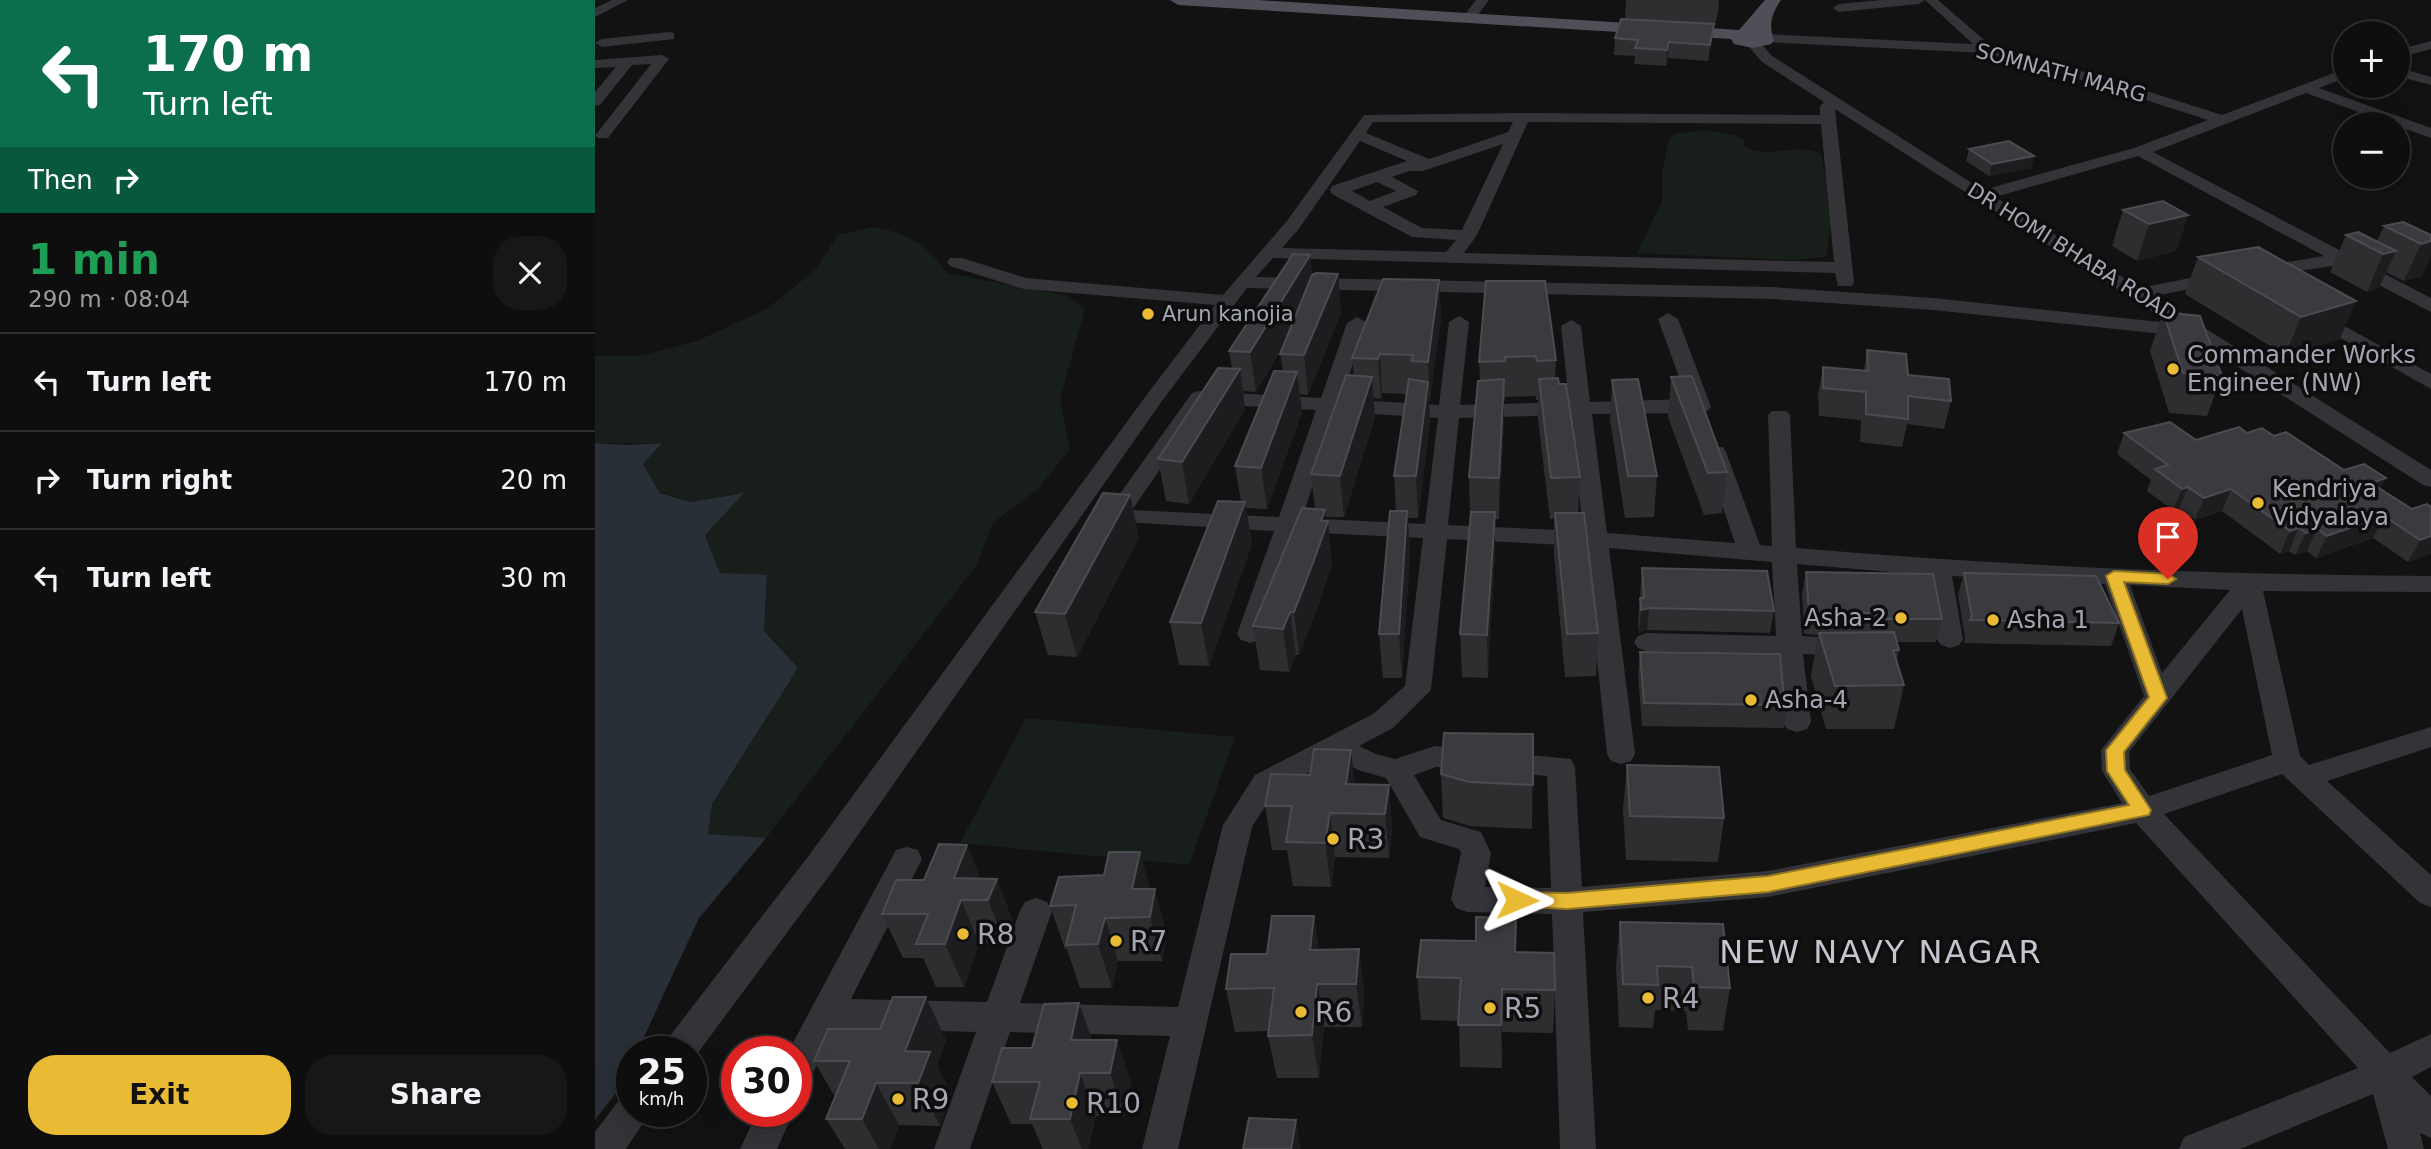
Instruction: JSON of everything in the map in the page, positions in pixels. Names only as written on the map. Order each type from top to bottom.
[{"type":"main road","points":[[1178,0],[1469,17],[1752,38],[1769,5]]},
{"type":"street","points":[[595,13],[622,0]]},
{"type":"street","points":[[1469,17],[1483,0]]},
{"type":"street","points":[[1839,8],[1919,0]]},
{"type":"street","points":[[1931,0],[1986,49]]},
{"type":"street","points":[[597,47],[669,36]]},
{"type":"street","name":"SOMNATH MARG","points":[[1752,38],[1986,49],[2101,81],[2222,120]]},
{"type":"street","name":"DR HOMI BHABA ROAD","points":[[1752,38],[1766,59],[2431,480]]},
{"type":"street","points":[[2410,51],[2431,45]]},
{"type":"street","points":[[595,64],[662,59],[603,135]]},
{"type":"street","points":[[597,99],[627,62]]},
{"type":"street","points":[[2410,75],[2431,81]]},
{"type":"street","points":[[1983,195],[2140,151],[2333,78]]},
{"type":"street","points":[[2305,88],[2431,133]]},
{"type":"street","points":[[597,99],[633,95]]},
{"type":"street","points":[[1827,98],[1847,297]]},
{"type":"street","points":[[1451,258],[1468,235],[1523,117]]},
{"type":"street","points":[[690,1036],[821,863],[1156,397],[1235,292],[1292,226],[1369,118],[1829,120]]},
{"type":"street","points":[[1358,135],[1429,164]]},
{"type":"street","points":[[1468,235],[1419,233],[1338,190],[1411,164],[1417,168],[1514,135]]},
{"type":"street","points":[[2140,151],[2431,306]]},
{"type":"street","points":[[1369,206],[1410,191],[1378,176]]},
{"type":"street","points":[[1268,253],[1843,268]]},
{"type":"street","points":[[2138,294],[2245,273],[2370,254]]},
{"type":"street","points":[[956,262],[1024,283],[1235,292],[1366,288],[1719,292],[1847,297],[2198,332]]},
{"type":"street","points":[[2245,273],[2268,287]]},
{"type":"street","points":[[2303,308],[2431,383]]},
{"type":"street","points":[[1668,319],[1750,551]]},
{"type":"street","points":[[1160,1149],[1238,825],[1265,783],[1383,722],[1418,690],[1459,322]]},
{"type":"street","points":[[1250,634],[1357,323]]},
{"type":"street","points":[[1571,326],[1621,754]]},
{"type":"street","points":[[1699,405],[1447,412],[1199,397],[1116,516],[1594,539],[1938,568],[2249,583],[2431,584]]},
{"type":"street","points":[[1779,415],[1782,554],[1788,645],[1797,722]]},
{"type":"street","points":[[1938,568],[1951,639]]},
{"type":"street","points":[[2114,576],[2158,698]]},
{"type":"street","points":[[2249,583],[2115,750],[2116,771],[2142,810],[2431,1121]]},
{"type":"street","points":[[2249,583],[2296,769],[2431,894]]},
{"type":"street","points":[[1647,642],[1867,647]]},
{"type":"street","points":[[1396,770],[1431,829],[1470,840],[1476,853],[1467,899],[1567,901],[1768,884],[2142,810],[2431,737]]},
{"type":"street","points":[[1336,746],[1368,764],[1396,770],[1435,756],[1561,767],[1578,1149]]},
{"type":"street","points":[[812,1039],[907,859]]},
{"type":"street","points":[[952,1149],[1037,911]]},
{"type":"street","points":[[825,1013],[1191,1023]]},
{"type":"street","points":[[2197,1149],[2385,1073],[2431,1051]]},
{"type":"street","points":[[2385,1073],[2406,1149]]},
{"type":"street","points":[[604,1149],[621,1127]]},
{"type":"street","points":[[758,1149],[768,1127]]},
{"type":"shaded area","points":[[1704,130],[1734,135],[1744,140],[1744,146],[1753,150],[1802,150],[1821,154],[1833,212],[1826,257],[1794,260],[1637,253],[1662,201],[1662,172],[1669,139],[1675,134]]},
{"type":"shaded area","points":[[873,227],[907,236],[931,254],[947,273],[1068,296],[1085,309],[1060,399],[1070,449],[1038,489],[993,523],[977,565],[766,838],[708,834],[712,804],[798,668],[764,631],[767,576],[720,573],[705,535],[743,493],[690,502],[660,492],[643,464],[661,443],[595,443],[595,356],[639,356],[697,341],[768,308],[815,270],[838,235]]},
{"type":"shaded area","points":[[595,443],[662,443],[643,464],[660,493],[690,502],[744,493],[705,535],[720,573],[767,575],[764,631],[798,668],[712,804],[708,834],[766,838],[699,918],[644,1036],[616,1036],[616,1092],[595,1120]]},
{"type":"shaded area","points":[[1026,718],[1235,737],[1189,865],[960,843]]},
{"type":"building","points":[[1621,19],[1714,24],[1710,45],[1669,42],[1667,50],[1635,48],[1638,40],[1615,38]]},
{"type":"building","points":[[2009,141],[2034,156],[1992,164],[1969,149]]},
{"type":"building","points":[[2163,201],[2188,215],[2149,224],[2123,210]]},
{"type":"building","points":[[2403,222],[2431,235],[2431,241],[2421,244],[2384,226]]},
{"type":"building","points":[[2358,232],[2396,251],[2383,254],[2346,235]]},
{"type":"building","points":[[2258,247],[2356,301],[2301,317],[2198,257]]},
{"type":"building","points":[[1293,254],[1310,255],[1250,352],[1229,351]]},
{"type":"building","points":[[1338,274],[1304,355],[1280,354],[1312,275]]},
{"type":"building","points":[[1383,279],[1439,280],[1428,362],[1412,361],[1413,355],[1380,354],[1378,359],[1352,358]]},
{"type":"building","points":[[1486,281],[1545,281],[1556,360],[1537,361],[1536,356],[1505,357],[1505,361],[1479,362]]},
{"type":"building","points":[[2163,312],[2200,316],[2222,376],[2183,373]]},
{"type":"building","points":[[1867,350],[1906,354],[1908,375],[1949,379],[1951,401],[1908,396],[1908,419],[1866,414],[1866,392],[1823,388],[1823,367],[1868,371]]},
{"type":"building","points":[[1218,368],[1240,369],[1182,462],[1158,459]]},
{"type":"building","points":[[1274,371],[1297,372],[1261,468],[1235,466]]},
{"type":"building","points":[[1346,375],[1372,377],[1340,476],[1311,474]]},
{"type":"building","points":[[1692,376],[1727,472],[1708,473],[1671,377]]},
{"type":"building","points":[[1558,378],[1559,384],[1566,384],[1580,477],[1551,478],[1539,379]]},
{"type":"building","points":[[1409,379],[1428,382],[1416,476],[1394,476]]},
{"type":"building","points":[[1504,379],[1499,478],[1469,477],[1478,381]]},
{"type":"building","points":[[1638,379],[1657,476],[1628,476],[1612,380]]},
{"type":"building","points":[[2170,422],[2196,440],[2239,427],[2247,433],[2262,428],[2274,436],[2286,432],[2344,470],[2364,464],[2386,478],[2371,483],[2412,509],[2427,504],[2431,507],[2431,536],[2420,540],[2384,516],[2327,536],[2317,529],[2306,533],[2299,528],[2290,531],[2231,489],[2204,498],[2188,487],[2182,489],[2155,469],[2168,465],[2124,433]]},
{"type":"building","points":[[1103,493],[1130,495],[1065,614],[1035,612]]},
{"type":"building","points":[[1218,501],[1245,502],[1201,623],[1170,622]]},
{"type":"building","points":[[1302,508],[1325,510],[1321,521],[1328,521],[1294,612],[1290,612],[1283,629],[1253,626]]},
{"type":"building","points":[[1390,511],[1407,511],[1399,634],[1379,634]]},
{"type":"building","points":[[1471,512],[1495,512],[1487,635],[1460,634]]},
{"type":"building","points":[[1555,513],[1584,513],[1598,633],[1567,634]]},
{"type":"building","points":[[1642,568],[1767,571],[1774,611],[1641,610],[1640,598],[1644,598]]},
{"type":"building","points":[[1806,572],[1933,574],[1942,619],[1885,619],[1872,613],[1809,612]]},
{"type":"building","points":[[1964,573],[2096,576],[2119,623],[1970,620],[1972,616]]},
{"type":"building","points":[[1894,632],[1899,650],[1893,650],[1904,685],[1835,686],[1819,633]]},
{"type":"building","points":[[1640,652],[1780,654],[1784,699],[1788,705],[1644,703]]},
{"type":"building","points":[[1444,733],[1533,734],[1533,785],[1469,782],[1441,774]]},
{"type":"building","points":[[1314,749],[1351,750],[1346,784],[1389,785],[1385,814],[1330,813],[1325,843],[1286,842],[1292,806],[1265,806],[1271,774],[1310,775]]},
{"type":"building","points":[[1627,765],[1719,767],[1724,818],[1630,816]]},
{"type":"building","points":[[939,844],[967,845],[954,878],[997,879],[988,900],[961,900],[945,944],[916,944],[928,914],[882,914],[896,880],[924,880]]},
{"type":"building","points":[[1109,852],[1140,852],[1132,889],[1155,889],[1150,917],[1105,918],[1098,944],[1066,945],[1076,905],[1050,906],[1059,877],[1104,875]]},
{"type":"building","points":[[1272,916],[1314,916],[1310,950],[1359,949],[1356,984],[1317,984],[1312,1035],[1268,1036],[1274,988],[1226,989],[1231,954],[1267,954]]},
{"type":"building","points":[[1476,917],[1516,918],[1515,952],[1554,953],[1555,990],[1502,989],[1501,1025],[1458,1025],[1461,978],[1417,977],[1421,940],[1476,941]]},
{"type":"building","points":[[1620,922],[1723,924],[1730,988],[1694,987],[1692,967],[1657,966],[1658,985],[1623,984]]},
{"type":"building","points":[[893,997],[926,997],[905,1051],[930,1052],[918,1083],[876,1083],[862,1119],[826,1119],[850,1061],[814,1061],[828,1029],[880,1029]]},
{"type":"building","points":[[1079,1003],[1071,1040],[1117,1040],[1110,1073],[1080,1073],[1070,1119],[1030,1119],[1040,1082],[992,1082],[1002,1048],[1032,1048],[1044,1004]]},
{"type":"building","points":[[1249,1118],[1296,1120],[1291,1149],[1243,1149]]},
{"type":"place","name":"Arun kanojia","points":[[1148,314]]},
{"type":"place","name":"Commander Works Engineer (NW)","points":[[2173,369]]},
{"type":"place","name":"Kendriya Vidyalaya","points":[[2258,503]]},
{"type":"place","name":"Asha-2","points":[[1901,618]]},
{"type":"place","name":"Asha 1","points":[[1993,620]]},
{"type":"place","name":"Asha-4","points":[[1751,700]]},
{"type":"place","name":"R3","points":[[1333,839]]},
{"type":"place","name":"R8","points":[[963,934]]},
{"type":"place","name":"R7","points":[[1116,941]]},
{"type":"place","name":"R4","points":[[1648,998]]},
{"type":"place","name":"R5","points":[[1490,1008]]},
{"type":"place","name":"R6","points":[[1301,1012]]},
{"type":"place","name":"R9","points":[[898,1099]]},
{"type":"place","name":"R10","points":[[1072,1103]]},
{"type":"district","name":"NEW NAVY NAGAR","points":[[1881,952]]},
{"type":"route","points":[[1517,900],[1567,901],[1768,884],[2142,810],[2116,771],[2115,750],[2158,698],[2114,576],[2168,579]]}]
